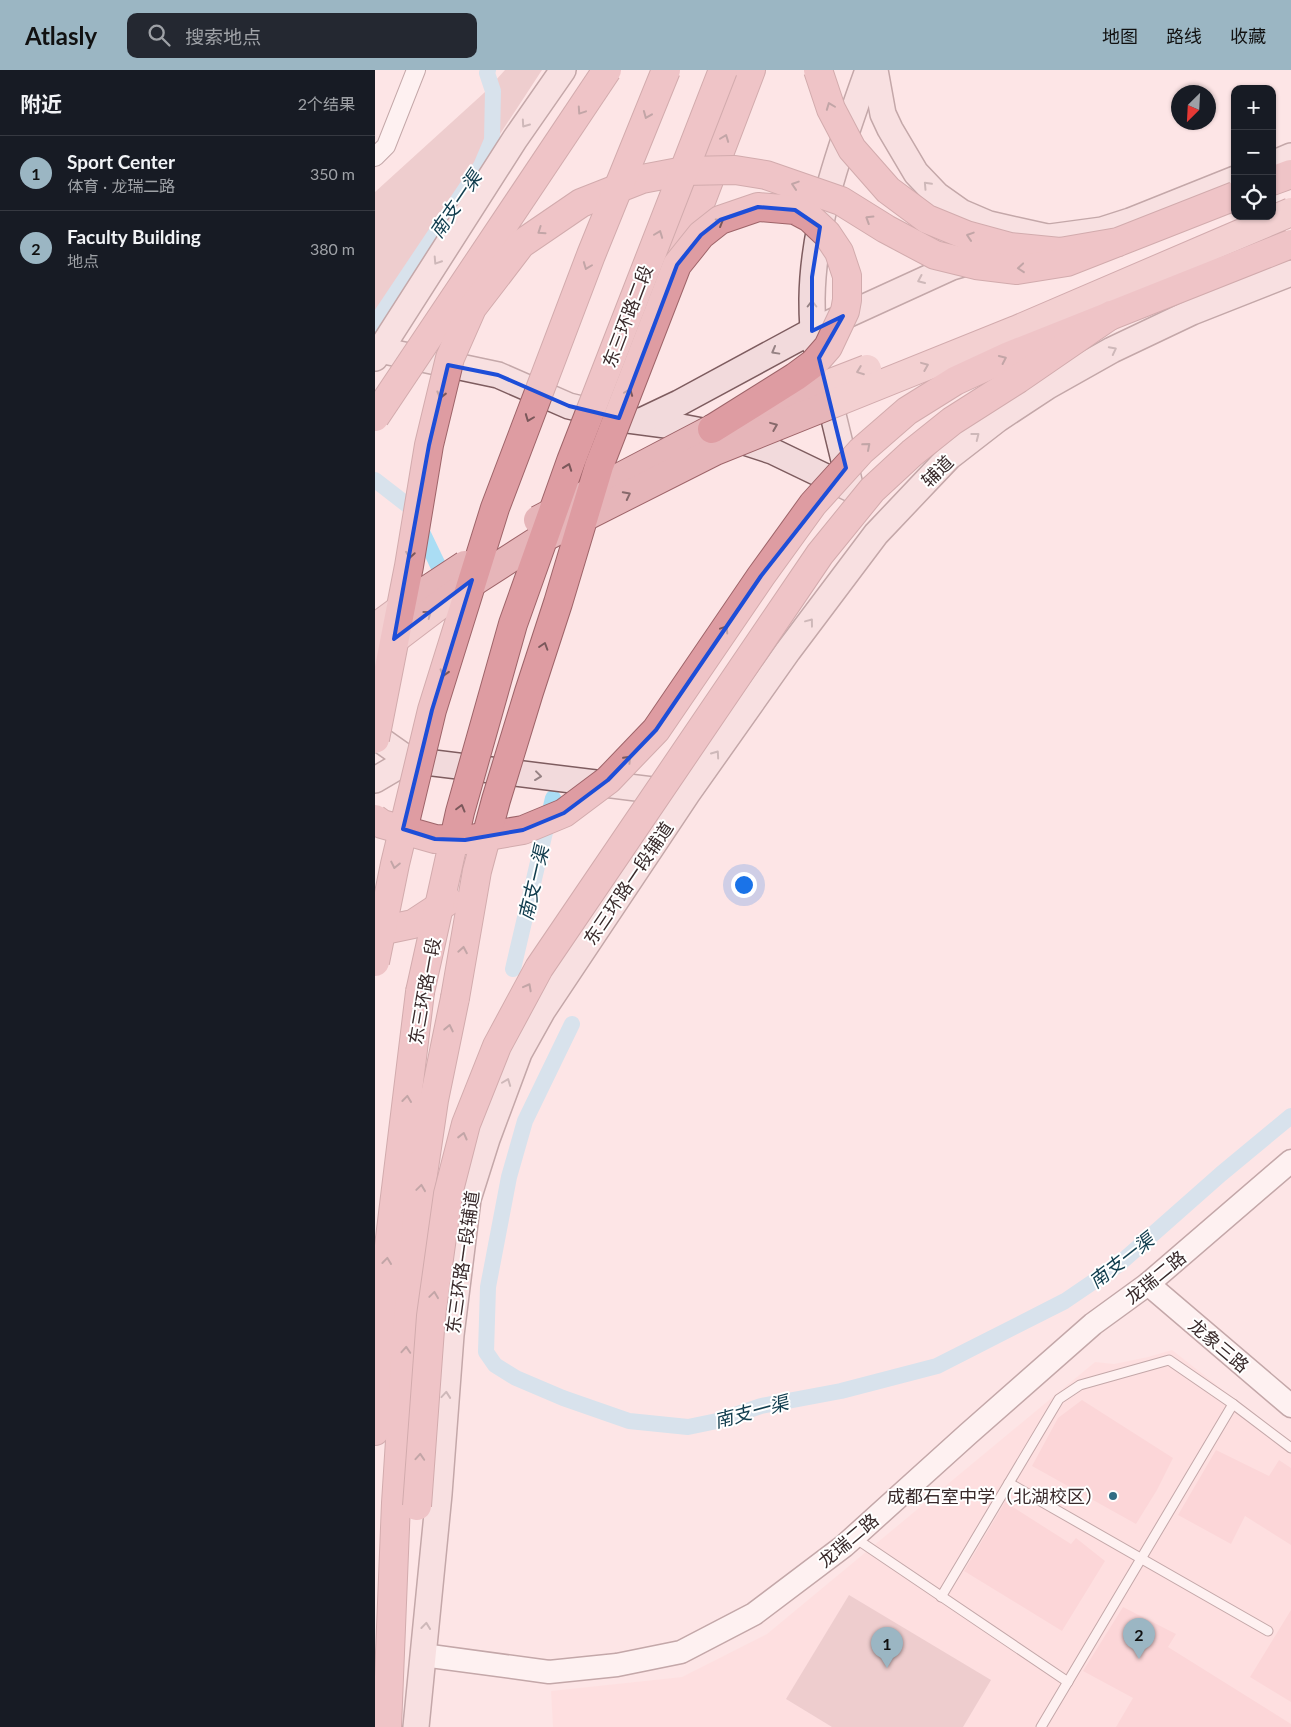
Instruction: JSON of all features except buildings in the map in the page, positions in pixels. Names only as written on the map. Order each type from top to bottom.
[{"type":"highway","points":[[375,388],[585,70]]},
{"type":"highway","points":[[375,416],[607,70]]},
{"type":"highway","points":[[375,962],[395,864],[432,710],[498,499],[587,264],[666,70]]},
{"type":"highway","name":"东三环路二段","points":[[535,562],[571,461],[723,70]]},
{"type":"highway","points":[[387,1726],[405,1602],[407,1331],[418,1208],[433,1100],[455,998],[477,871],[496,800],[599,466],[751,70]]},
{"type":"highway","points":[[818,70],[831,110],[852,150],[888,190],[927,219],[967,235],[1010,247],[1060,252],[1118,242]]},
{"type":"highway","points":[[375,737],[409,566],[429,446],[450,358],[472,308],[521,244],[581,203],[642,180],[684,171],[735,170],[766,175],[841,201],[885,229],[935,256],[976,265],[1017,270],[1067,262],[1231,198]]},
{"type":"highway","points":[[1276,180],[1291,174]]},
{"type":"highway","points":[[677,265],[701,235],[720,220],[758,207],[795,210],[810,218],[827,234],[839,252],[847,276],[845,311],[828,347],[814,363],[713,429]]},
{"type":"highway","points":[[375,819],[382,824],[435,839],[465,840],[523,830],[564,813],[608,780],[657,730],[761,576],[813,504],[861,451],[907,411],[955,381],[1009,356],[1291,244]]},
{"type":"highway","points":[[407,1504],[448,1194],[466,1124],[497,1046],[539,968],[819,554],[872,490],[912,452],[952,421],[1018,379],[1111,315]]},
{"type":"highway","name":"东三环路一段","points":[[375,1431],[384,1287],[420,992],[460,812],[513,624],[535,562]]},
{"type":"highway","points":[[375,932],[413,924],[448,902],[477,871]]},
{"type":"main road","points":[[563,70],[515,139],[377,354],[498,375],[569,406],[628,420],[723,435],[772,451],[851,489]]},
{"type":"main road","points":[[868,70],[836,162],[818,236],[812,277],[812,331],[851,489],[876,534]]},
{"type":"main road","points":[[875,70],[883,114],[890,129],[916,173],[937,195],[961,212],[989,224],[1050,237]]},
{"type":"main road","points":[[1276,162],[1291,156]]},
{"type":"main road","points":[[641,421],[679,403],[812,331],[952,267],[1050,237],[1102,230],[1130,221],[1231,181]]},
{"type":"main road","points":[[375,654],[450,597],[537,541],[715,451],[1016,330],[1291,212]]},
{"type":"main road","points":[[375,628],[421,594],[528,525],[713,429],[1236,220]]},
{"type":"main road","name":"辅道","points":[[687,794],[788,651],[876,534],[949,457],[998,419],[1048,386],[1112,350],[1193,312],[1291,273]]},
{"type":"main road","points":[[375,737],[409,760],[687,794]]},
{"type":"main road","points":[[375,780],[409,760]]},
{"type":"main road","name":"东三环路一段辅道","points":[[416,1727],[439,1494],[451,1335],[467,1209],[473,1182],[519,1053],[543,1010],[687,794]]},
{"type":"street","points":[[375,157],[386,146],[416,70]]},
{"type":"street","name":"龙瑞二路","points":[[423,1655],[549,1672],[617,1665],[681,1652],[753,1614],[855,1537],[1093,1324],[1148,1284],[1291,1161]]},
{"type":"street","name":"龙象三路","points":[[1148,1284],[1291,1406]]},
{"type":"lane","points":[[941,1597],[1059,1399],[1080,1385],[1169,1360],[1233,1404],[1291,1448]]},
{"type":"lane","points":[[1041,1727],[1233,1404]]},
{"type":"lane","points":[[1009,1483],[1268,1631]]},
{"type":"lane","points":[[855,1537],[1068,1682]]},
{"type":"highlighted area","points":[[758,207],[795,210],[820,227],[812,277],[812,331],[843,316],[819,358],[846,468],[761,576],[656,730],[608,780],[564,813],[523,830],[465,840],[435,839],[403,829],[432,710],[472,580],[394,639],[429,445],[448,365],[498,375],[569,406],[619,418],[677,265],[701,235],[720,220]]},
{"type":"shaded area","points":[[505,70],[542,70],[375,325],[375,192],[485,92]]},
{"type":"shaded area","name":"成都石室中学（北湖校区）","points":[[1172,1350],[1291,1443],[1291,1727],[553,1727],[551,1691],[682,1677],[767,1634],[1095,1362],[1114,1364]]},
{"type":"shaded area","points":[[849,1595],[991,1680],[963,1727],[832,1727],[786,1699]]},
{"type":"waterway","name":"南支一渠","points":[[375,324],[481,166],[492,140],[493,91],[487,73],[488,70]]},
{"type":"waterway","name":"南支一渠","points":[[375,480],[410,507],[447,584]]},
{"type":"waterway","name":"南支一渠","points":[[513,969],[553,798]]},
{"type":"waterway","name":"南支一渠","points":[[572,1024],[525,1121],[509,1177],[488,1287],[486,1352],[495,1365],[516,1378],[563,1398],[629,1421],[688,1427],[717,1421],[761,1406],[841,1391],[937,1366],[1065,1301],[1118,1265],[1221,1174],[1291,1116]]},
{"type":"place","name":"成都石室中学（北湖校区）","points":[[1113,1496]]},
{"type":"place","name":"Faculty Building","points":[[1139,1659]]},
{"type":"place","name":"Sport Center","points":[[887,1668]]}]
